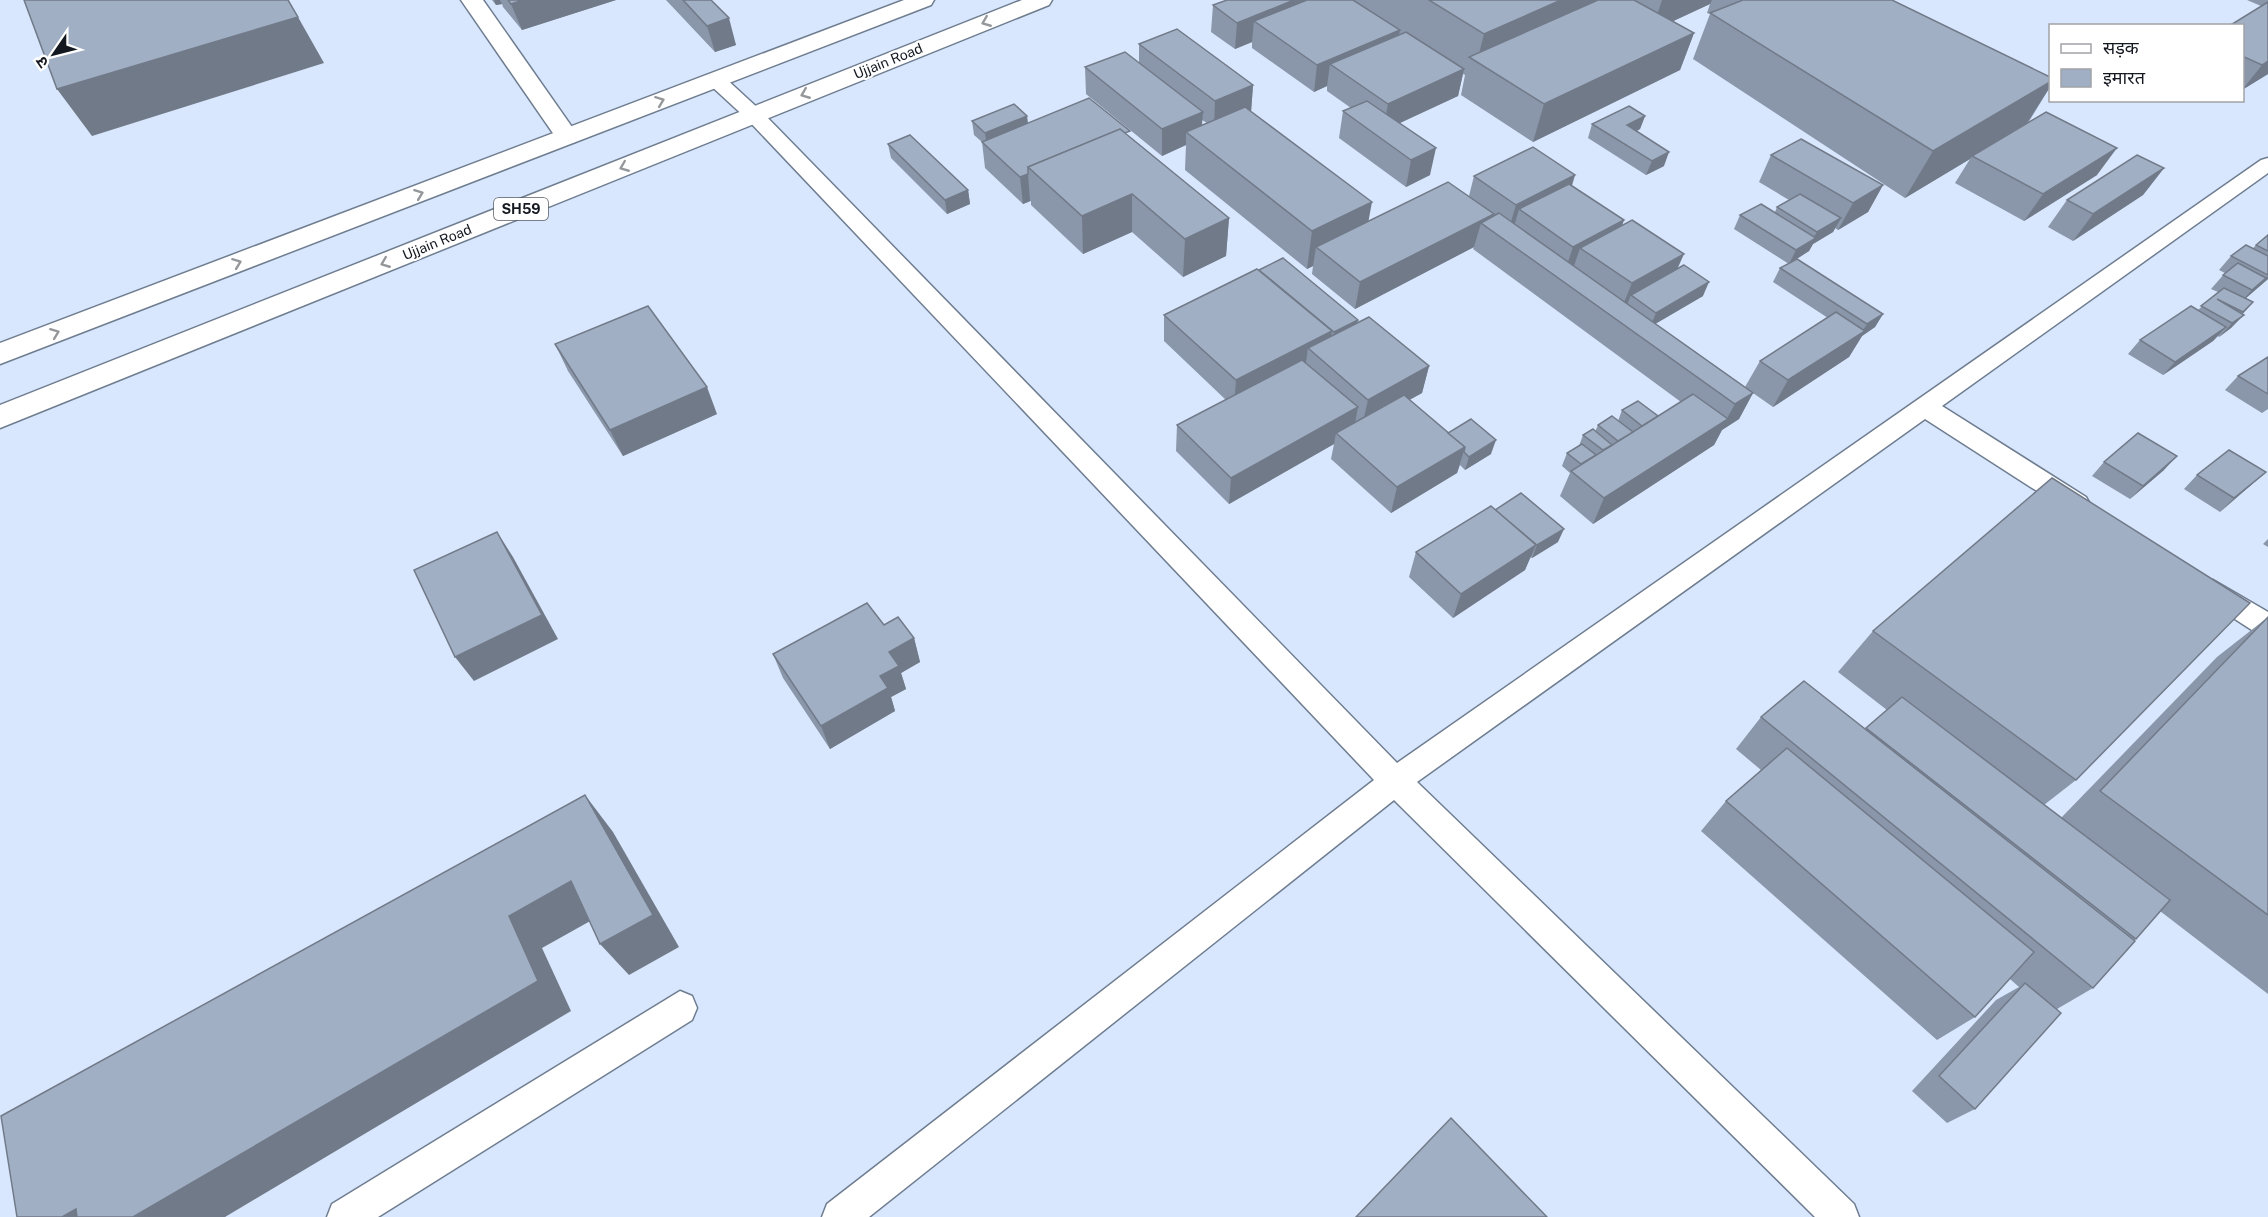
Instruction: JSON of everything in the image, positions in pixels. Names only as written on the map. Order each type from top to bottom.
[{"type":"main road","points":[[472,0],[567,137]]},
{"type":"main road","points":[[0,354],[923,0]]},
{"type":"main road","name":"Ujjain Road","points":[[0,417],[1041,0]]},
{"type":"lane","points":[[716,80],[754,115],[1395,782],[1841,1217]]},
{"type":"lane","points":[[840,1217],[1395,782],[2268,164]]},
{"type":"lane","points":[[1925,407],[2097,516]]},
{"type":"lane","points":[[2197,581],[2268,626]]},
{"type":"lane","points":[[345,1217],[680,1008]]},
{"type":"building","points":[[24,0],[288,0],[298,17],[57,89]]},
{"type":"building","points":[[508,0],[523,0],[511,4]]},
{"type":"building","points":[[683,0],[711,0],[729,18],[707,26]]},
{"type":"building","points":[[1227,0],[1294,0],[1237,23],[1213,5]]},
{"type":"building","points":[[1307,0],[1353,0],[1400,30],[1317,65],[1254,21]]},
{"type":"building","points":[[1429,0],[1561,0],[1484,34]]},
{"type":"building","points":[[1598,0],[1634,0],[1694,33],[1544,104],[1469,57]]},
{"type":"building","points":[[1743,0],[1892,0],[2049,77],[2049,83],[1933,151],[1710,13]]},
{"type":"building","points":[[2268,2],[2268,61],[2262,65],[2244,57],[2244,24],[2232,24]]},
{"type":"building","points":[[1177,29],[1253,85],[1215,101],[1139,44]]},
{"type":"building","points":[[1406,32],[1464,69],[1388,104],[1330,64]]},
{"type":"building","points":[[1125,52],[1203,112],[1162,129],[1085,67]]},
{"type":"building","points":[[1089,98],[1130,131],[1125,133],[1120,129],[1028,167],[1028,174],[1020,177],[982,142]]},
{"type":"building","points":[[1367,101],[1436,148],[1411,160],[1343,111]]},
{"type":"building","points":[[1014,104],[1027,116],[985,133],[972,121]]},
{"type":"building","points":[[1629,106],[1645,116],[1627,125],[1669,152],[1652,161],[1592,124]]},
{"type":"building","points":[[1245,107],[1372,202],[1312,231],[1186,132]]},
{"type":"building","points":[[2046,112],[2117,148],[2043,194],[1972,156]]},
{"type":"building","points":[[1120,129],[1229,218],[1185,239],[1132,194],[1082,216],[1028,167]]},
{"type":"building","points":[[910,135],[968,190],[945,200],[888,144]]},
{"type":"building","points":[[1801,139],[1883,185],[1853,203],[1771,155]]},
{"type":"building","points":[[1533,147],[1575,175],[1516,205],[1474,176]]},
{"type":"building","points":[[2137,155],[2164,168],[2093,214],[2067,200]]},
{"type":"building","points":[[1448,182],[1494,214],[1360,282],[1316,247]]},
{"type":"building","points":[[1569,184],[1624,220],[1573,247],[1519,209]]},
{"type":"building","points":[[1800,194],[1841,218],[1817,232],[1777,207]]},
{"type":"building","points":[[1761,204],[1816,238],[1796,250],[1740,215]]},
{"type":"building","points":[[1499,213],[1753,393],[1735,404],[1481,223]]},
{"type":"building","points":[[1632,220],[1684,254],[1632,283],[1580,248]]},
{"type":"building","points":[[2268,235],[2268,251],[2256,245]]},
{"type":"building","points":[[2246,245],[2268,256],[2268,275],[2231,256]]},
{"type":"building","points":[[1283,258],[1358,320],[1334,332],[1259,270]]},
{"type":"building","points":[[1797,259],[1883,314],[1867,324],[1780,268]]},
{"type":"building","points":[[2238,263],[2266,278],[2252,290],[2223,275]]},
{"type":"building","points":[[1684,265],[1709,282],[1656,313],[1631,295]]},
{"type":"building","points":[[1257,269],[1332,331],[1236,380],[1164,315]]},
{"type":"building","points":[[2224,288],[2253,302],[2243,312],[2217,299],[2244,315],[2232,323],[2201,306]]},
{"type":"building","points":[[648,306],[707,387],[610,430],[555,344]]},
{"type":"building","points":[[2191,306],[2226,327],[2175,362],[2140,340]]},
{"type":"building","points":[[1836,312],[1865,331],[1788,380],[1760,361]]},
{"type":"building","points":[[1369,317],[1429,366],[1368,400],[1308,348]]},
{"type":"building","points":[[2268,357],[2268,394],[2238,376]]},
{"type":"building","points":[[1302,360],[1358,407],[1231,478],[1177,425]]},
{"type":"building","points":[[1693,394],[1728,419],[1604,498],[1571,471]]},
{"type":"building","points":[[1404,395],[1465,447],[1397,487],[1336,433]]},
{"type":"building","points":[[1638,401],[1658,416],[1642,426],[1622,410]]},
{"type":"building","points":[[1612,416],[1633,432],[1618,441],[1598,425]]},
{"type":"building","points":[[1471,419],[1496,440],[1469,457],[1464,452],[1465,447],[1448,433]]},
{"type":"building","points":[[1593,429],[1612,445],[1603,450],[1583,435]]},
{"type":"building","points":[[2138,433],[2177,456],[2143,486],[2104,462]]},
{"type":"building","points":[[1582,444],[1596,455],[1581,464],[1567,453]]},
{"type":"building","points":[[2229,450],[2266,472],[2234,498],[2197,475]]},
{"type":"building","points":[[2052,478],[2250,603],[2076,780],[1873,631]]},
{"type":"building","points":[[1521,493],[1564,529],[1537,545],[1495,510]]},
{"type":"building","points":[[1491,506],[1536,545],[1461,594],[1416,552]]},
{"type":"building","points":[[497,532],[542,615],[455,657],[414,570]]},
{"type":"building","points":[[867,603],[884,625],[898,617],[914,638],[889,652],[899,666],[880,676],[888,688],[821,726],[773,654]]},
{"type":"building","points":[[2268,617],[2268,915],[2100,791]]},
{"type":"building","points":[[1804,681],[2135,941],[2093,988],[1761,717]]},
{"type":"building","points":[[1902,697],[2170,900],[2136,939],[1866,728]]},
{"type":"building","points":[[1787,748],[2034,952],[1975,1017],[1726,801]]},
{"type":"building","points":[[585,795],[653,915],[600,944],[571,881],[509,916],[538,981],[133,1217],[77,1217],[76,1209],[62,1217],[17,1217],[1,1116]]},
{"type":"building","points":[[2025,983],[2061,1013],[1975,1109],[1939,1076]]},
{"type":"building","points":[[1451,1118],[1547,1217],[1356,1217]]}]
